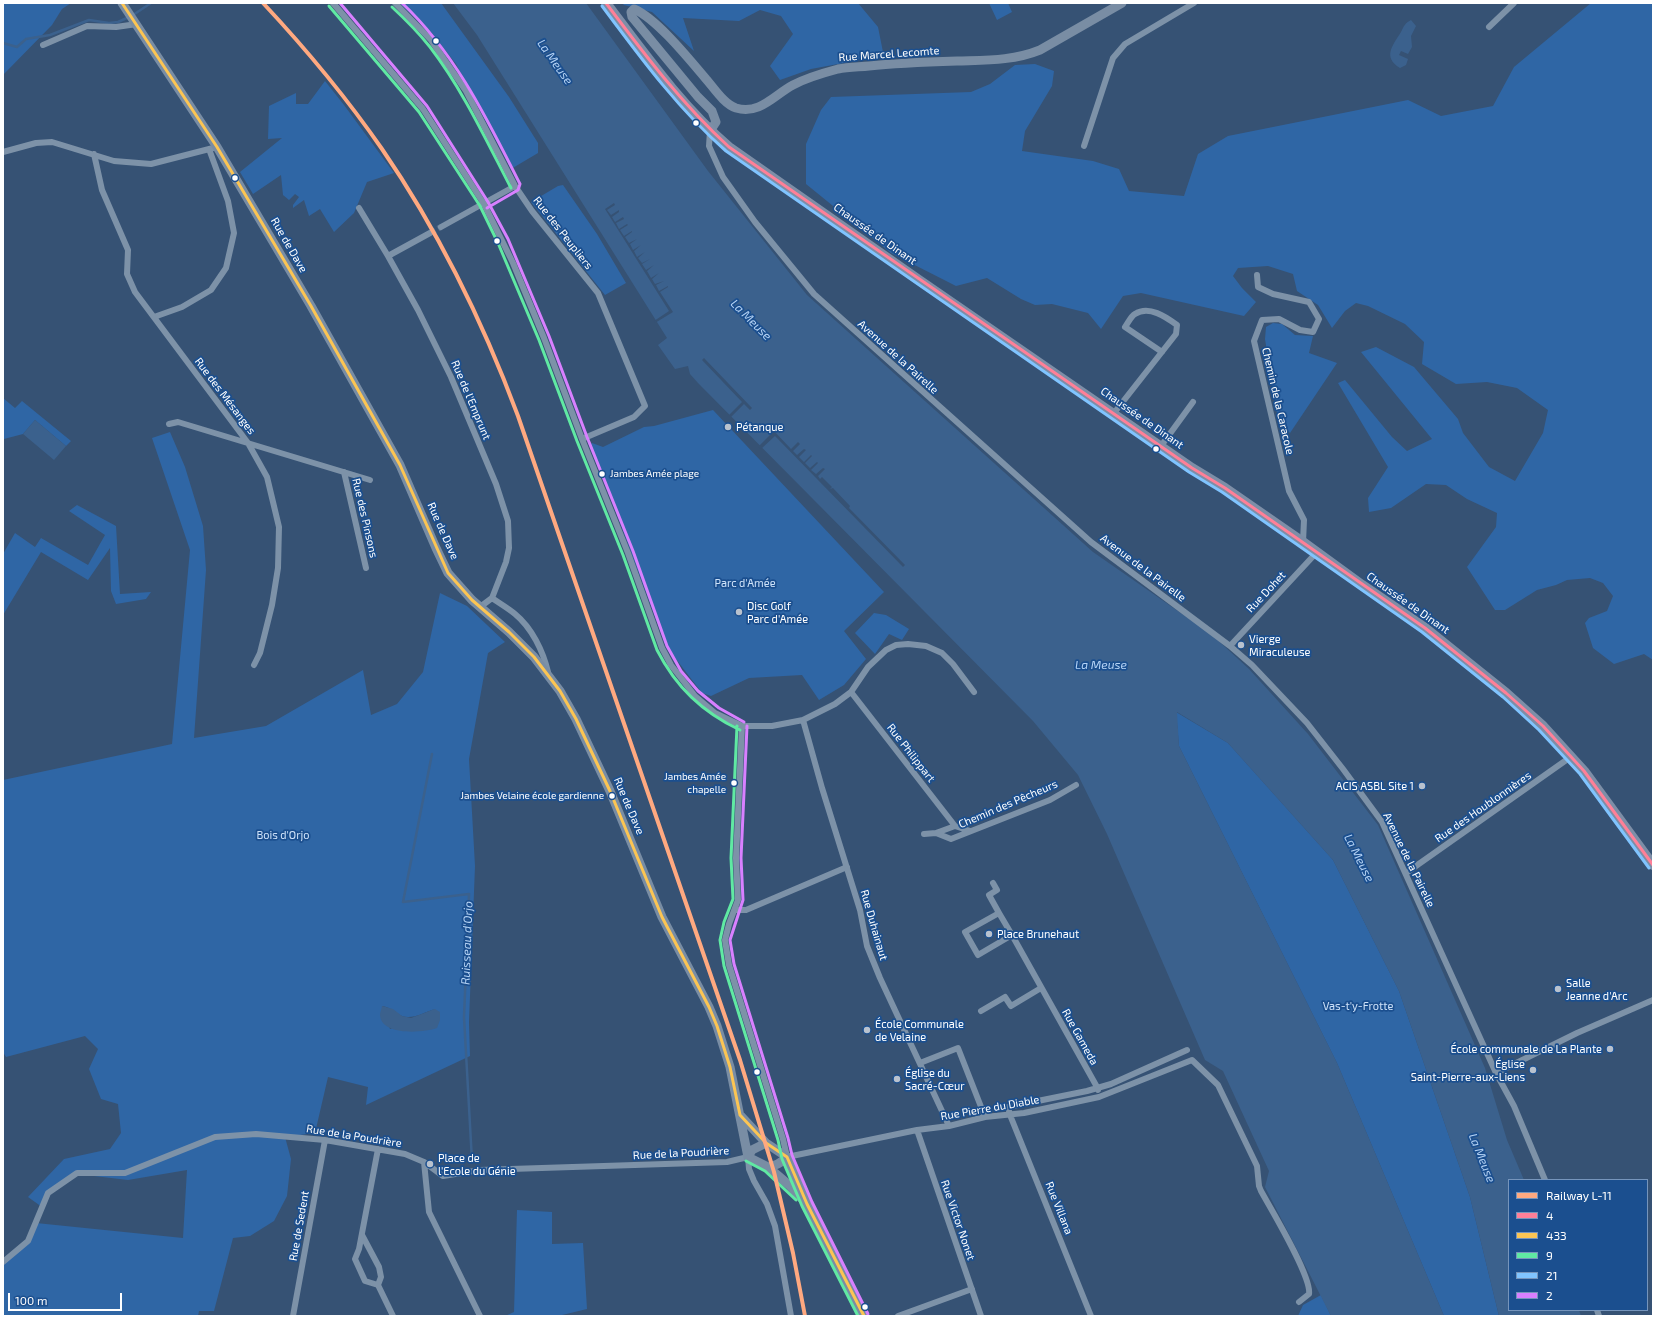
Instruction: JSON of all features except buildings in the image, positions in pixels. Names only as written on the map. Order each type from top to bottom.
[{"type":"main road","name":"Chaussée de Dinant","points":[[606,3],[678,96],[710,131],[729,147],[919,280],[1303,542],[1362,585],[1426,628],[1506,692],[1543,726],[1572,756],[1653,865]]},
{"type":"main road","name":"Rue Marcel Lecomte","points":[[710,131],[716,122],[712,111],[694,93],[632,17],[631,12],[634,9],[648,17],[690,59],[726,101],[735,108],[751,110],[764,106],[792,85],[811,77],[840,69],[894,64],[1013,58],[1027,55],[1040,50],[1122,3]]},
{"type":"main road","name":"Rue de Dave","points":[[123,4],[137,24],[293,275],[388,442],[408,482],[448,573],[480,607],[509,632],[534,657],[549,675],[576,718],[592,751],[662,917],[711,1013],[730,1067],[748,1157]]},
{"type":"main road","points":[[740,1115],[766,1144],[787,1157],[806,1204],[864,1316]]},
{"type":"main road","points":[[766,1144],[752,1150],[748,1157],[768,1167],[789,1185],[806,1204]]},
{"type":"main road","points":[[768,1167],[782,1163],[787,1157]]},
{"type":"street","points":[[333,3],[423,109],[484,204],[513,263],[544,338],[582,439],[620,532],[662,648],[671,665],[683,682],[702,703],[726,720],[742,726],[772,726],[803,720],[835,704],[851,692],[868,667],[886,650],[896,646],[908,644],[926,646],[942,653],[953,664],[974,692]]},
{"type":"street","name":"Rue des Peupliers","points":[[395,3],[431,40],[462,85],[514,186],[532,211],[598,293],[645,406],[634,417],[582,439]]},
{"type":"street","points":[[1084,146],[1113,58],[1125,44],[1135,37],[1194,3]]},
{"type":"street","points":[[1489,27],[1514,3]]},
{"type":"street","points":[[43,44],[87,26],[116,27],[137,24]]},
{"type":"street","name":"Avenue de la Pairelle","points":[[710,131],[710,146],[723,177],[755,222],[814,294],[1091,542],[1230,646],[1252,665],[1307,723],[1382,822],[1496,1073],[1514,1106],[1545,1179]]},
{"type":"street","points":[[3,152],[36,143],[52,142],[114,161],[151,164],[213,148],[228,202],[234,233],[226,268],[211,290],[182,307],[154,317]]},
{"type":"street","name":"Rue des Mésanges","points":[[94,154],[102,190],[128,250],[127,274],[135,292],[248,442],[267,477],[279,527],[278,568],[272,605],[260,653],[254,665]]},
{"type":"street","points":[[441,227],[514,186]]},
{"type":"street","name":"Rue de l'Emprunt","points":[[358,208],[388,256],[418,310],[451,377],[496,484],[508,521],[509,548],[501,578],[492,598],[480,607]]},
{"type":"street","points":[[388,256],[430,233]]},
{"type":"street","name":"Chemin de la Caracole","points":[[1257,275],[1258,287],[1274,294],[1309,302],[1319,319],[1314,332],[1300,330],[1279,319],[1262,320],[1254,341],[1289,491],[1304,520],[1303,542]]},
{"type":"street","points":[[1114,413],[1162,352],[1176,334],[1177,325],[1162,314],[1147,311],[1135,314],[1125,327],[1162,352]]},
{"type":"street","points":[[1161,446],[1193,402]]},
{"type":"street","name":"Rue des Pinsons","points":[[170,424],[178,422],[370,480]]},
{"type":"street","name":"Rue des Pinsons","points":[[344,472],[366,568]]},
{"type":"street","name":"Rue Dohet","points":[[1230,646],[1317,552]]},
{"type":"street","points":[[492,598],[515,614],[524,623],[544,656],[549,675]]},
{"type":"street","name":"Rue Philippart","points":[[851,692],[955,826]]},
{"type":"street","name":"Rue Duhainaut","points":[[803,720],[822,788],[860,910],[867,946],[880,978],[950,1126]]},
{"type":"street","points":[[742,726],[736,858],[738,900],[725,940],[729,965],[783,1139],[787,1157]]},
{"type":"street","name":"Rue des Houblonnières","points":[[1406,874],[1572,756]]},
{"type":"street","name":"Chemin des Pêcheurs","points":[[924,834],[936,833],[951,839],[1050,800],[1076,785]]},
{"type":"street","points":[[936,833],[955,826],[970,831]]},
{"type":"street","points":[[735,910],[746,910],[847,867]]},
{"type":"street","points":[[993,883],[997,890],[989,895],[1012,935],[978,955],[965,932],[999,913]]},
{"type":"street","name":"Rue Gameda","points":[[1012,935],[1097,1087],[1099,1097]]},
{"type":"street","points":[[981,1011],[1006,996],[1011,1006],[1041,988]]},
{"type":"street","points":[[1496,1073],[1577,1033],[1653,1000]]},
{"type":"street","points":[[920,1063],[958,1048],[986,1118]]},
{"type":"street","name":"Rue Pierre du Diable","points":[[1008,1107],[1087,1091],[1111,1084],[1187,1050]]},
{"type":"street","name":"Rue Pierre du Diable","points":[[787,1157],[917,1130],[950,1126],[1099,1097],[1192,1060],[1218,1085],[1257,1166],[1261,1191],[1309,1283],[1309,1294],[1299,1302]]},
{"type":"street","name":"Rue Villana","points":[[1008,1107],[1091,1316]]},
{"type":"street","name":"Rue Victor Nonet","points":[[917,1130],[981,1316]]},
{"type":"street","name":"Rue de la Poudrière","points":[[3,1262],[28,1240],[48,1193],[77,1174],[125,1173],[215,1137],[256,1134],[324,1140],[378,1149],[405,1154],[424,1162],[443,1176],[480,1170],[727,1162],[748,1157]]},
{"type":"street","name":"Rue de Sedent","points":[[293,1316],[324,1140]]},
{"type":"street","points":[[378,1149],[362,1235],[355,1259],[356,1265],[365,1281],[378,1285]]},
{"type":"street","points":[[748,1157],[749,1169],[767,1204],[775,1226],[791,1316]]},
{"type":"street","points":[[424,1162],[429,1212],[480,1316]]},
{"type":"street","points":[[362,1235],[379,1267],[381,1277],[378,1285],[392,1316]]},
{"type":"street","points":[[898,1316],[972,1289]]},
{"type":"green space","points":[[3,3],[71,3],[62,9],[52,25],[3,75]]},
{"type":"green space","points":[[399,3],[441,3],[509,97],[538,143],[538,153],[511,169],[456,64],[431,32]]},
{"type":"green space","points":[[622,3],[858,3],[878,27],[883,52],[849,62],[811,69],[780,80],[770,66],[793,34],[781,16],[760,10],[739,21],[683,18],[694,51],[652,12],[624,5]]},
{"type":"green space","points":[[989,3],[1008,3],[1012,12],[997,20]]},
{"type":"green space","points":[[1591,3],[1653,3],[1653,660],[1644,654],[1614,664],[1593,648],[1585,623],[1589,618],[1607,611],[1613,596],[1603,583],[1590,578],[1567,580],[1556,585],[1537,590],[1505,610],[1495,610],[1467,567],[1496,527],[1497,513],[1467,499],[1446,485],[1426,484],[1391,508],[1369,512],[1368,498],[1388,467],[1338,383],[1345,380],[1392,437],[1407,451],[1432,439],[1361,352],[1376,347],[1414,367],[1458,419],[1463,433],[1489,467],[1515,481],[1543,433],[1548,410],[1517,388],[1487,382],[1456,384],[1422,364],[1424,342],[1405,324],[1368,306],[1356,303],[1345,311],[1332,328],[1318,305],[1297,291],[1293,274],[1268,266],[1238,268],[1233,276],[1242,288],[1256,302],[1244,316],[1141,293],[1123,296],[1101,329],[1088,313],[1052,304],[1035,305],[1021,299],[987,278],[956,286],[891,253],[806,184],[806,144],[821,110],[831,97],[971,92],[990,84],[1015,65],[1035,64],[1054,71],[1052,86],[1025,131],[1022,151],[1093,161],[1119,169],[1129,191],[1184,196],[1198,154],[1228,136],[1408,100],[1441,116],[1493,106],[1514,67]]},
{"type":"green space","points":[[325,81],[394,173],[367,182],[354,213],[334,232],[320,209],[309,216],[304,200],[293,208],[293,205],[299,197],[295,194],[289,200],[283,195],[281,175],[253,194],[240,172],[282,138],[268,139],[269,106],[296,93],[296,104],[308,104]]},
{"type":"green space","points":[[563,185],[597,234],[626,283],[605,295],[531,202],[558,186]]},
{"type":"green space","points":[[1273,323],[1282,324],[1295,335],[1313,336],[1309,353],[1337,363],[1290,433],[1278,420],[1265,339],[1266,327]]},
{"type":"green space","points":[[3,398],[15,408],[22,401],[71,441],[66,446],[35,420],[23,434],[4,439]]},
{"type":"green space","name":"Parc d'Amée","points":[[713,410],[884,592],[844,631],[866,659],[844,685],[819,700],[802,675],[749,678],[711,696],[702,693],[666,646],[590,445],[592,443],[603,447],[644,427],[654,426]]},
{"type":"green space","name":"Bois d'Orjo","points":[[170,432],[185,467],[203,526],[206,570],[194,738],[266,726],[363,670],[371,715],[397,704],[423,672],[440,593],[467,606],[505,642],[488,653],[469,759],[475,866],[469,1022],[470,1056],[366,1105],[368,1087],[328,1077],[315,1133],[285,1137],[291,1159],[287,1196],[274,1221],[250,1236],[233,1238],[214,1311],[199,1311],[198,1316],[3,1316],[3,1262],[28,1241],[36,1223],[183,1238],[187,1170],[128,1180],[77,1174],[48,1193],[42,1207],[28,1197],[64,1159],[110,1149],[121,1133],[118,1104],[101,1099],[89,1069],[98,1049],[85,1036],[6,1057],[3,1052],[3,780],[172,744],[190,550],[152,438]],"holes":[[[382,1006],[406,1017],[435,1009],[390,1029]]]},
{"type":"green space","points":[[77,505],[116,526],[120,594],[151,592],[146,599],[116,604],[111,591],[110,548],[88,580],[41,552],[3,615],[3,554],[15,533],[35,547],[41,538],[88,565],[105,535],[69,511]]},
{"type":"green space","points":[[874,613],[886,615],[909,629],[902,640],[889,634],[875,654],[855,633]]},
{"type":"green space","name":"Vas-t'y-Frotte","points":[[1176,712],[1228,743],[1333,860],[1399,991],[1470,1197],[1499,1316],[1444,1316],[1337,1063],[1179,746]]},
{"type":"green space","points":[[517,1210],[552,1212],[552,1244],[583,1243],[587,1309],[558,1316],[505,1316],[514,1312]]},
{"type":"green space","points":[[1321,1295],[1331,1316],[1298,1316],[1303,1305]]},
{"type":"water","name":"La Meuse","points":[[453,3],[586,3],[708,171],[807,295],[1093,552],[1211,634],[1249,669],[1308,734],[1378,825],[1485,1068],[1507,1140],[1524,1179],[1508,1179],[1508,1311],[1579,1311],[1581,1316],[1499,1316],[1470,1197],[1399,991],[1333,860],[1228,743],[1177,712],[1179,746],[1337,1063],[1444,1316],[1331,1316],[1265,1187],[1269,1171],[1223,1071],[1205,1060],[1107,834],[1078,775],[1033,721],[698,383],[690,374],[688,366],[675,369],[658,345],[667,338],[477,35]]},
{"type":"water","points":[[1411,20],[1416,26],[1411,36],[1412,47],[1408,54],[1401,51],[1399,55],[1408,59],[1406,65],[1400,68],[1391,60],[1390,55],[1392,46],[1407,22]]},
{"type":"water","points":[[35,420],[66,446],[54,460],[23,434]]},
{"type":"water","points":[[382,1006],[393,1009],[402,1016],[411,1018],[435,1009],[440,1012],[440,1020],[437,1028],[431,1030],[413,1032],[395,1030],[387,1027],[382,1022],[380,1015]]},
{"type":"pier","points":[[614,203],[615,205],[607,210],[611,215],[619,210],[619,212],[612,217],[615,222],[623,217],[624,219],[616,223],[619,229],[627,224],[628,225],[620,230],[624,236],[632,231],[625,237],[629,243],[637,239],[630,244],[633,250],[641,245],[634,251],[637,257],[645,252],[638,258],[642,263],[650,259],[642,264],[646,270],[654,265],[647,271],[651,278],[659,273],[652,279],[655,284],[664,281],[656,285],[659,291],[668,286],[660,292],[673,312],[655,323],[654,321],[669,311],[605,209]]},
{"type":"pier","points":[[704,358],[752,408],[750,410],[744,404],[731,417],[729,415],[742,402],[702,360]]},
{"type":"pier","points":[[774,431],[791,449],[798,442],[800,444],[793,451],[797,455],[804,449],[806,450],[799,457],[804,462],[811,455],[812,456],[805,463],[810,468],[817,462],[818,463],[811,470],[816,474],[823,468],[825,469],[818,476],[820,479],[822,477],[832,487],[830,489],[833,488],[850,506],[849,508],[905,565],[903,567],[775,436],[761,449],[758,447]]},
{"type":"waterway","points":[[133,15],[151,3]]},
{"type":"waterway","points":[[3,43],[17,47],[26,39],[50,35],[89,20],[109,23],[118,22],[129,17]]},
{"type":"waterway","name":"Ruisseau d'Orjo","points":[[432,754],[403,902],[469,894],[464,1017],[472,1161]]},
{"type":"tunnel","points":[[430,233],[441,227]]},
{"type":"rail line","name":"L-11","points":[[263,3],[295,38],[340,92],[403,180],[441,245],[475,312],[490,346],[518,416],[740,1060],[774,1172],[793,1253],[805,1316]]},
{"type":"transit line","name":"433","points":[[122,3],[217,147],[311,306],[400,465],[448,573],[472,600],[509,632],[534,657],[560,691],[576,719],[610,791],[662,917],[709,1007],[717,1026],[730,1067],[740,1115],[766,1143],[787,1157],[807,1204],[864,1316]]},
{"type":"transit line","name":"2","points":[[340,3],[427,106],[488,202],[508,239],[549,336],[587,437],[633,551],[667,646],[681,671],[698,691],[719,708],[744,722]]},
{"type":"transit line","name":"2","points":[[402,3],[439,44],[469,88],[520,184],[518,190],[487,208]]},
{"type":"transit line","name":"4","points":[[606,3],[649,60],[679,96],[729,147],[1192,468],[1225,488],[1425,628],[1506,693],[1543,726],[1584,771],[1653,865]]},
{"type":"transit line","name":"9","points":[[329,6],[419,112],[480,206],[498,243],[539,340],[577,441],[623,555],[657,650],[664,663],[682,687],[702,707],[726,723],[740,730]]},
{"type":"transit line","name":"21","points":[[602,6],[660,82],[708,135],[726,151],[1189,472],[1222,492],[1422,632],[1503,697],[1539,730],[1580,774],[1649,868]]},
{"type":"transit line","name":"9","points":[[392,7],[421,36],[442,63],[474,116],[511,188]]},
{"type":"transit line","name":"9","points":[[737,726],[731,858],[733,899],[724,922],[720,940],[724,966],[778,1140],[782,1159],[802,1206],[858,1316]]},
{"type":"transit line","name":"2","points":[[747,726],[741,858],[743,900],[730,940],[734,964],[792,1155],[812,1202],[868,1314]]},
{"type":"transit line","name":"9","points":[[746,1161],[765,1171],[796,1200]]},
{"type":"place","name":"Pétanque","points":[[728,427]]},
{"type":"place","name":"Jambes Amée plage","points":[[602,474]]},
{"type":"place","name":"Disc Golf Parc d'Amée","points":[[739,612]]},
{"type":"place","name":"Vierge Miraculeuse","points":[[1241,645]]},
{"type":"place","name":"Jambes Amée chapelle","points":[[734,783]]},
{"type":"place","name":"ACIS ASBL Site 1","points":[[1422,786]]},
{"type":"place","name":"Jambes Velaine école gardienne","points":[[612,796]]},
{"type":"place","name":"Place Brunehaut","points":[[989,934]]},
{"type":"place","name":"Salle Jeanne d'Arc","points":[[1558,989]]},
{"type":"place","name":"École Communale de Velaine","points":[[867,1030]]},
{"type":"place","name":"École communale de La Plante","points":[[1610,1049]]},
{"type":"place","name":"Église Saint-Pierre-aux-Liens","points":[[1533,1070]]},
{"type":"place","name":"Église du Sacré-Cœur","points":[[897,1079]]},
{"type":"place","name":"Place de l'Ecole du Génie","points":[[430,1164]]}]
